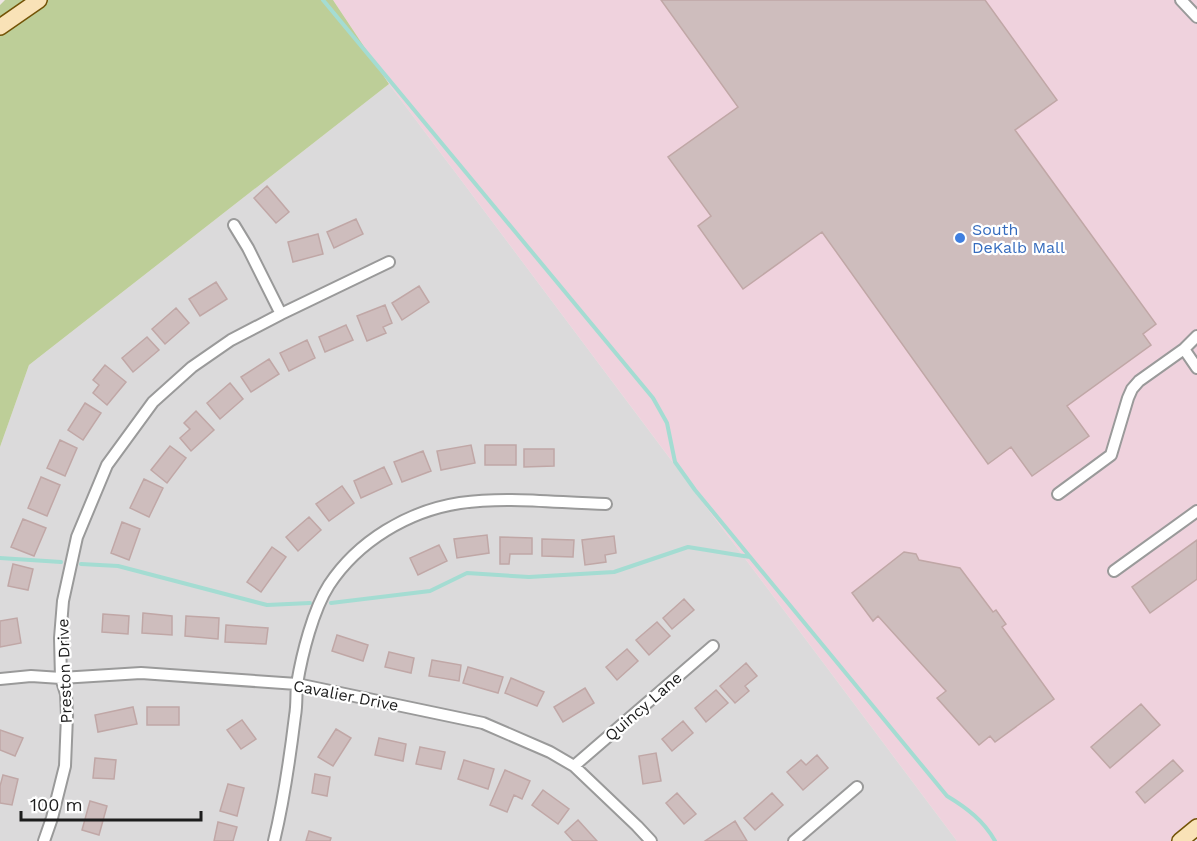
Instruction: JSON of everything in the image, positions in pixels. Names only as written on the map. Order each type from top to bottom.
[{"type":"street","points":[[0,27],[39,0]]},
{"type":"street","points":[[1181,0],[1197,16]]},
{"type":"street","points":[[234,225],[281,314]]},
{"type":"street","name":"Preston Drive","points":[[44,841],[52,818],[64,766],[67,716],[66,694],[61,678],[60,638],[63,601],[77,537],[106,465],[153,402],[192,367],[231,340],[389,262]]},
{"type":"street","points":[[1058,494],[1111,455],[1132,389],[1139,381],[1184,349],[1197,336]]},
{"type":"street","points":[[1184,349],[1197,368]]},
{"type":"street","points":[[274,841],[280,818],[294,725],[297,684],[313,618],[328,587],[356,553],[385,530],[432,510],[460,503],[496,501],[606,504]]},
{"type":"street","points":[[1114,571],[1197,512]]},
{"type":"street","name":"Quincy Lane","points":[[574,766],[713,646]]},
{"type":"street","name":"Cavalier Drive","points":[[0,679],[141,673],[297,684],[483,723],[574,766],[651,841]]},
{"type":"street","points":[[794,841],[857,787]]},
{"type":"street","points":[[1180,841],[1197,827]]},
{"type":"shaded area","points":[[333,0],[1197,0],[1197,834],[1188,841],[957,841],[389,84]]},
{"type":"shaded area","points":[[389,84],[957,841],[0,841],[0,447],[29,365]]},
{"type":"green space","points":[[5,0],[333,0],[389,84],[29,365],[0,447],[0,5]]},
{"type":"building","name":"South DeKalb Mall","points":[[661,0],[985,0],[1057,100],[1015,130],[1156,324],[1143,334],[1151,345],[1067,406],[1089,436],[1032,476],[1011,447],[988,464],[822,232],[743,289],[698,226],[711,216],[668,157],[738,107]]},
{"type":"building","points":[[267,186],[289,212],[276,223],[254,198]]},
{"type":"building","points":[[356,219],[363,234],[334,248],[327,232]]},
{"type":"building","points":[[318,234],[323,254],[293,262],[288,242]]},
{"type":"building","points":[[216,282],[227,299],[200,316],[189,299]]},
{"type":"building","points":[[419,286],[429,302],[402,320],[392,303]]},
{"type":"building","points":[[385,305],[392,323],[383,327],[386,333],[367,341],[357,316]]},
{"type":"building","points":[[176,308],[189,323],[165,344],[152,329]]},
{"type":"building","points":[[346,325],[353,340],[325,352],[319,337]]},
{"type":"building","points":[[147,337],[159,350],[133,372],[122,358]]},
{"type":"building","points":[[307,340],[315,358],[289,371],[280,353]]},
{"type":"building","points":[[269,359],[279,374],[251,392],[241,377]]},
{"type":"building","points":[[105,365],[126,382],[107,405],[93,393],[99,385],[93,380]]},
{"type":"building","points":[[230,383],[243,399],[220,419],[207,403]]},
{"type":"building","points":[[85,403],[101,413],[83,440],[68,430]]},
{"type":"building","points":[[196,411],[214,430],[191,451],[180,438],[190,429],[184,423]]},
{"type":"building","points":[[60,440],[77,448],[65,476],[47,468]]},
{"type":"building","points":[[471,445],[475,463],[441,470],[437,451]]},
{"type":"building","points":[[485,445],[516,445],[516,465],[485,465]]},
{"type":"building","points":[[170,446],[186,458],[167,483],[151,470]]},
{"type":"building","points":[[524,449],[554,449],[554,466],[524,467]]},
{"type":"building","points":[[423,451],[431,471],[402,482],[394,462]]},
{"type":"building","points":[[384,467],[392,484],[361,498],[354,481]]},
{"type":"building","points":[[41,477],[60,485],[47,516],[28,508]]},
{"type":"building","points":[[144,479],[163,488],[149,517],[130,508]]},
{"type":"building","points":[[342,486],[354,503],[329,521],[316,504]]},
{"type":"building","points":[[309,517],[321,530],[298,551],[286,537]]},
{"type":"building","points":[[23,519],[46,528],[34,556],[11,547]]},
{"type":"building","points":[[122,522],[140,529],[129,560],[111,553]]},
{"type":"building","points":[[487,535],[489,553],[457,558],[454,539]]},
{"type":"building","points":[[614,536],[616,553],[605,555],[606,562],[585,565],[582,540]]},
{"type":"building","points":[[500,537],[532,538],[532,554],[510,554],[509,564],[500,564]]},
{"type":"building","points":[[542,539],[574,540],[573,557],[542,556]]},
{"type":"building","points":[[1197,540],[1197,579],[1150,613],[1132,587]]},
{"type":"building","points":[[439,545],[447,561],[418,575],[410,558]]},
{"type":"building","points":[[272,547],[286,557],[261,592],[247,582]]},
{"type":"building","points":[[904,552],[916,554],[919,560],[960,568],[993,612],[996,610],[1006,624],[1002,627],[1054,699],[995,742],[990,736],[979,745],[937,698],[946,691],[878,616],[873,621],[852,593]]},
{"type":"building","points":[[13,564],[33,569],[28,590],[8,586]]},
{"type":"building","points":[[684,599],[694,610],[672,629],[663,618]]},
{"type":"building","points":[[143,613],[172,616],[172,635],[142,633]]},
{"type":"building","points":[[103,614],[129,616],[128,634],[102,632]]},
{"type":"building","points":[[186,616],[219,618],[218,639],[185,636]]},
{"type":"building","points":[[17,618],[21,643],[0,647],[0,621]]},
{"type":"building","points":[[657,622],[670,636],[649,655],[636,640]]},
{"type":"building","points":[[226,625],[268,628],[266,644],[225,642]]},
{"type":"building","points":[[337,635],[368,645],[363,661],[332,651]]},
{"type":"building","points":[[627,649],[638,661],[617,680],[606,667]]},
{"type":"building","points":[[389,652],[414,658],[411,673],[385,667]]},
{"type":"building","points":[[432,660],[461,665],[459,681],[429,676]]},
{"type":"building","points":[[746,663],[757,676],[745,686],[749,691],[735,703],[720,686]]},
{"type":"building","points":[[468,667],[503,677],[498,693],[463,683]]},
{"type":"building","points":[[511,678],[544,692],[537,706],[505,693]]},
{"type":"building","points":[[585,688],[594,703],[563,722],[554,707]]},
{"type":"building","points":[[716,690],[728,703],[706,722],[695,708]]},
{"type":"building","points":[[1141,704],[1160,725],[1110,768],[1091,747]]},
{"type":"building","points":[[133,707],[137,724],[98,732],[95,715]]},
{"type":"building","points":[[147,707],[179,707],[179,725],[147,725]]},
{"type":"building","points":[[242,720],[256,739],[241,749],[227,730]]},
{"type":"building","points":[[683,721],[693,733],[672,751],[662,739]]},
{"type":"building","points":[[336,729],[351,738],[333,766],[318,757]]},
{"type":"building","points":[[0,730],[23,738],[15,756],[0,750]]},
{"type":"building","points":[[379,738],[406,744],[403,761],[375,755]]},
{"type":"building","points":[[420,747],[445,752],[441,769],[416,764]]},
{"type":"building","points":[[656,753],[661,781],[643,784],[639,756]]},
{"type":"building","points":[[817,755],[828,768],[803,790],[787,772],[801,760],[806,765]]},
{"type":"building","points":[[95,758],[116,760],[114,779],[93,778]]},
{"type":"building","points":[[464,760],[494,769],[488,789],[458,779]]},
{"type":"building","points":[[1173,760],[1183,771],[1145,803],[1136,792]]},
{"type":"building","points":[[505,770],[530,781],[522,799],[514,795],[507,812],[490,805]]},
{"type":"building","points":[[315,774],[330,777],[327,796],[312,793]]},
{"type":"building","points":[[3,775],[18,779],[12,805],[0,803],[0,786]]},
{"type":"building","points":[[228,784],[244,788],[237,816],[220,811]]},
{"type":"building","points":[[543,790],[569,809],[558,824],[532,805]]},
{"type":"building","points":[[677,793],[696,814],[684,824],[666,803]]},
{"type":"building","points":[[772,793],[783,805],[755,830],[744,818]]},
{"type":"building","points":[[90,801],[107,806],[99,835],[82,830]]},
{"type":"building","points":[[578,820],[597,841],[573,841],[565,832]]},
{"type":"building","points":[[735,821],[747,841],[705,841]]},
{"type":"building","points":[[218,822],[237,827],[233,841],[214,841]]},
{"type":"building","points":[[309,831],[331,838],[330,841],[306,841]]},
{"type":"waterway","points":[[323,0],[653,398],[667,423],[675,462],[695,490],[947,796],[986,827],[995,841]]},
{"type":"waterway","points":[[331,603],[430,591],[467,573],[529,577],[614,572],[688,547],[750,557]]},
{"type":"waterway","points":[[0,558],[61,562]]},
{"type":"waterway","points":[[81,564],[118,566],[267,605],[310,603]]},
{"type":"place","name":"South DeKalb Mall","points":[[960,238]]}]
